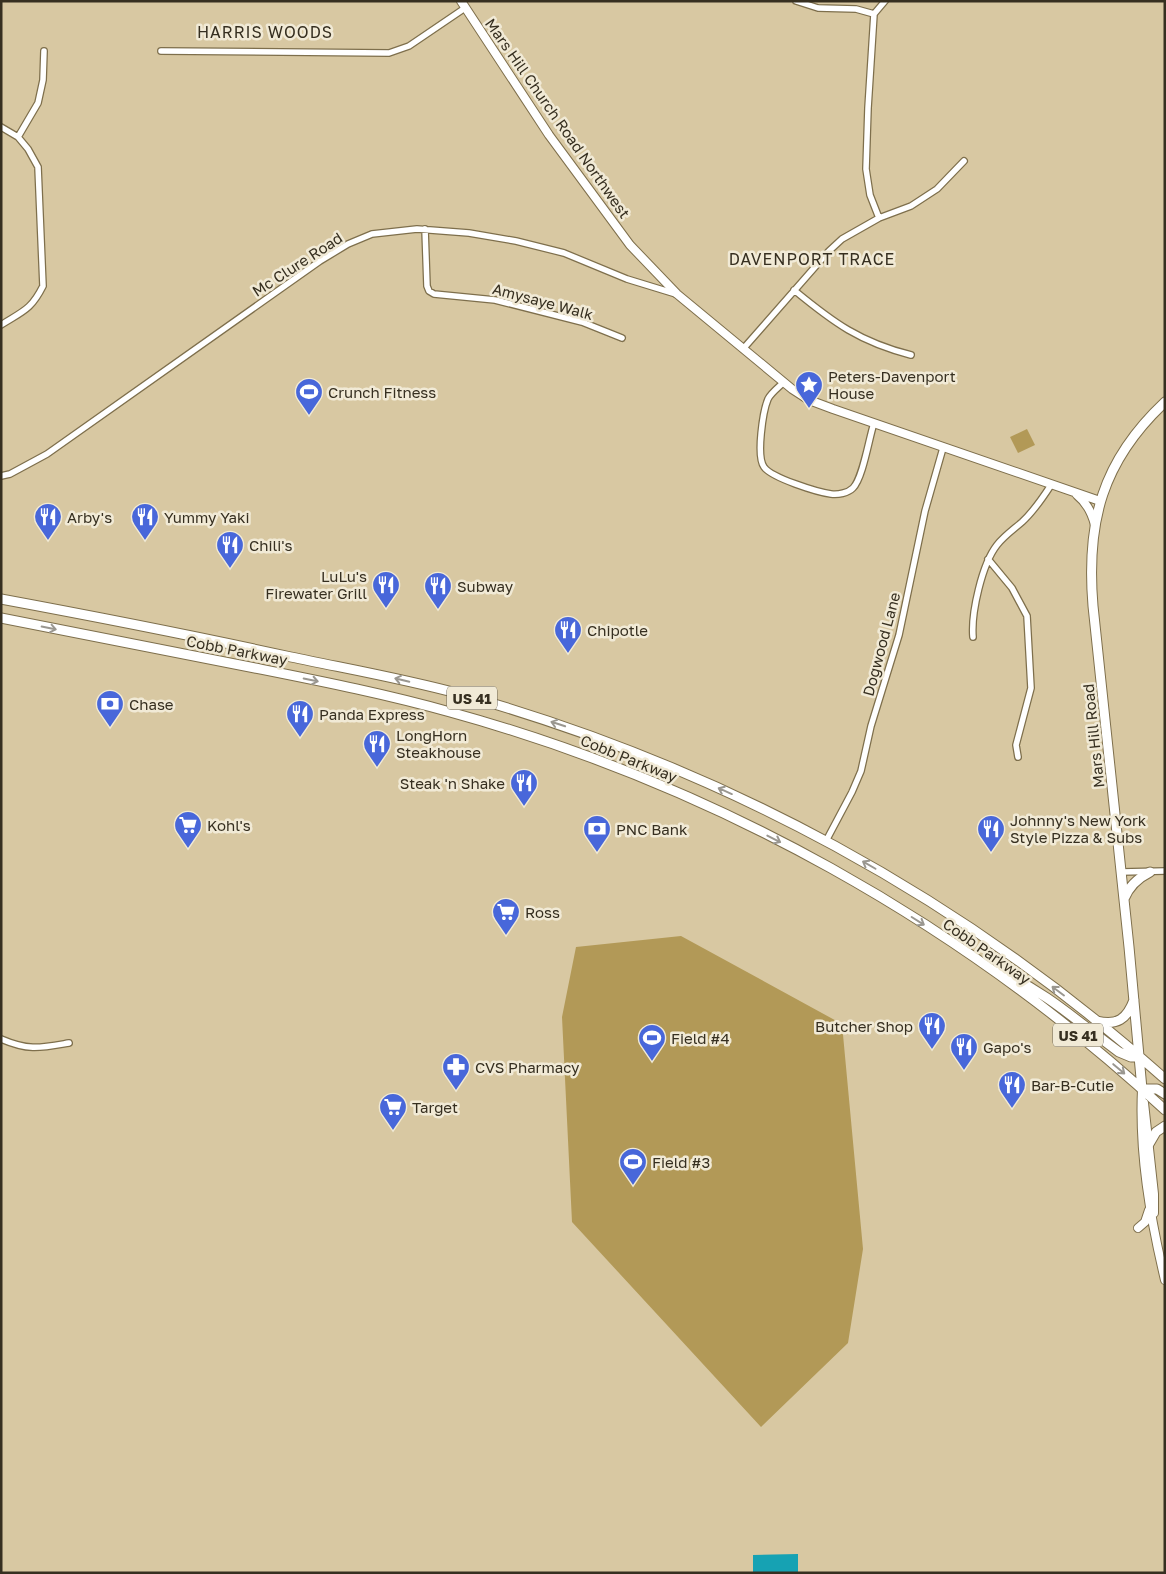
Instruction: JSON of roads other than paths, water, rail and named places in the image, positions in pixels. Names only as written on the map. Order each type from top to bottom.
[{"type":"main road","name":"Mars Hill Road","points":[[1142,1089],[1092,592],[1091,564],[1095,525],[1100,501],[1112,470],[1129,440],[1165,402]]},
{"type":"main road","name":"Cobb Parkway","points":[[1,599],[410,682],[506,708],[568,728],[667,766],[739,797],[826,841],[945,912],[1035,974],[1096,1021],[1165,1079]]},
{"type":"main road","name":"Cobb Parkway","points":[[1,618],[381,694],[452,712],[566,748],[686,796],[795,849],[898,908],[980,962],[1067,1026],[1165,1110]]},
{"type":"main road","points":[[1124,899],[1134,883],[1150,872]]},
{"type":"main road","points":[[980,962],[1024,983],[1056,1003],[1119,1052],[1131,1057],[1140,1057]]},
{"type":"main road","points":[[1096,1021],[1106,1023],[1118,1021],[1128,1012],[1134,1000]]},
{"type":"main road","points":[[1142,1089],[1156,1089],[1165,1094]]},
{"type":"main road","points":[[1150,1144],[1156,1132],[1165,1126]]},
{"type":"street","points":[[796,1],[818,8],[856,9],[874,14]]},
{"type":"street","points":[[879,218],[870,195],[866,169],[868,100],[874,14],[886,1]]},
{"type":"street","points":[[161,51],[389,53],[409,46],[463,5]]},
{"type":"street","name":"Mars Hill Church Road Northwest","points":[[463,5],[549,135],[630,245],[677,294],[784,382],[809,400],[1100,501]]},
{"type":"street","points":[[18,137],[38,103],[43,80],[44,51]]},
{"type":"street","points":[[1,127],[18,137],[28,149],[38,167],[44,286],[36,301],[26,310],[1,325]]},
{"type":"street","points":[[744,349],[794,290],[842,239],[879,218],[911,206],[937,189],[964,161]]},
{"type":"street","name":"Mc Clure Road","points":[[1,476],[10,474],[46,454],[244,313],[348,244],[372,234],[425,229],[469,233],[516,241],[564,253],[627,279],[677,294]]},
{"type":"street","name":"Amysaye Walk","points":[[425,229],[428,291],[434,294],[495,300],[520,306],[582,322],[622,338]]},
{"type":"street","points":[[794,290],[831,320],[858,336],[888,349],[911,355]]},
{"type":"street","points":[[784,382],[769,398],[762,428],[761,461],[764,467],[772,474],[789,482],[832,494],[844,493],[852,489],[861,474],[874,423]]},
{"type":"street","name":"Dogwood Lane","points":[[826,841],[861,771],[871,726],[899,635],[925,511],[943,448]]},
{"type":"street","points":[[973,637],[972,624],[983,572],[988,559],[997,544],[1037,507],[1051,485]]},
{"type":"street","points":[[1073,492],[1087,504],[1095,525]]},
{"type":"street","points":[[988,559],[1012,588],[1027,616],[1031,688],[1016,744],[1018,757]]},
{"type":"street","points":[[1121,872],[1165,870]]},
{"type":"street","points":[[1,1039],[18,1046],[36,1048],[69,1042]]},
{"type":"street","points":[[1142,1089],[1150,1144],[1154,1194],[1154,1227]]},
{"type":"street","points":[[1142,1089],[1140,1121],[1149,1210],[1165,1280]]},
{"type":"street","points":[[1138,1228],[1145,1222],[1149,1210]]},
{"type":"water","points":[[798,1554],[798,1573],[753,1573],[753,1555]]},
{"type":"place","name":"Peters-Davenport House","points":[[809,409]]},
{"type":"place","name":"Crunch Fitness","points":[[309,416]]},
{"type":"place","name":"Arby's","points":[[48,541]]},
{"type":"place","name":"Yummy Yaki","points":[[145,541]]},
{"type":"place","name":"Chili's","points":[[230,569]]},
{"type":"place","name":"LuLu's Firewater Grill","points":[[386,609]]},
{"type":"place","name":"Subway","points":[[438,610]]},
{"type":"place","name":"Chipotle","points":[[568,654]]},
{"type":"place","name":"Chase","points":[[110,728]]},
{"type":"place","name":"Panda Express","points":[[300,738]]},
{"type":"place","name":"LongHorn Steakhouse","points":[[377,768]]},
{"type":"place","name":"Steak 'n Shake","points":[[524,807]]},
{"type":"place","name":"Kohl's","points":[[188,849]]},
{"type":"place","name":"PNC Bank","points":[[597,853]]},
{"type":"place","name":"Johnny's New York Style Pizza & Subs","points":[[991,853]]},
{"type":"place","name":"Ross","points":[[506,936]]},
{"type":"place","name":"Butcher Shop","points":[[932,1050]]},
{"type":"place","name":"Field #4","points":[[652,1062]]},
{"type":"place","name":"Gapo's","points":[[964,1071]]},
{"type":"place","name":"CVS Pharmacy","points":[[456,1091]]},
{"type":"place","name":"Bar-B-Cutie","points":[[1012,1109]]},
{"type":"place","name":"Target","points":[[393,1131]]},
{"type":"place","name":"Field #3","points":[[633,1186]]},
{"type":"district","name":"HARRIS WOODS","points":[[265,32]]},
{"type":"district","name":"DAVENPORT TRACE","points":[[812,259]]}]
